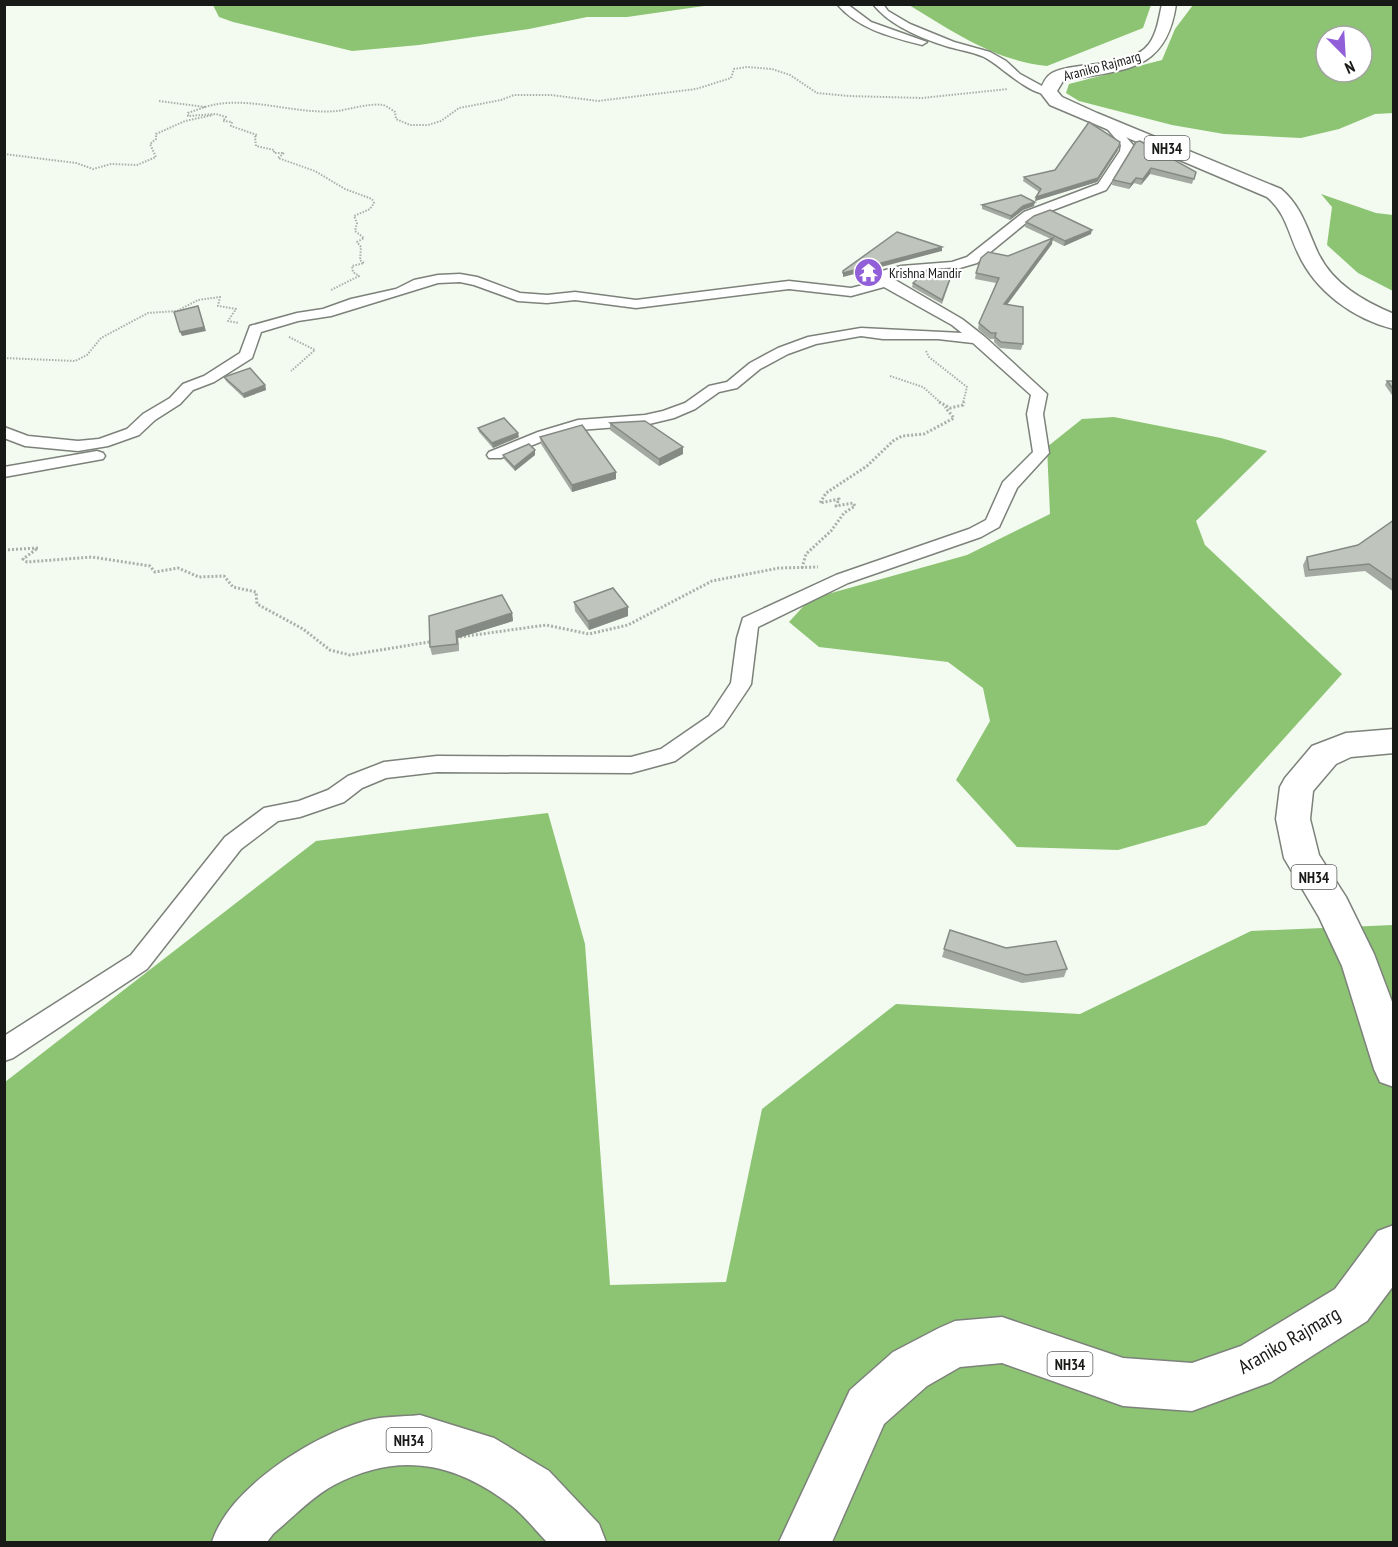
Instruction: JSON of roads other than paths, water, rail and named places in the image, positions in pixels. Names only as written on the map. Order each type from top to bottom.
[{"type":"highway","name":"Araniko Rajmarg","points":[[1169,4],[1157,44],[1150,52],[1120,64],[1058,77],[1042,89],[1056,101],[1274,193],[1295,214],[1309,256],[1325,279],[1341,295],[1363,310],[1394,322]]},
{"type":"highway","name":"NH34","points":[[1394,741],[1346,746],[1324,755],[1297,787],[1293,819],[1302,858],[1333,908],[1361,966],[1394,1069]]},
{"type":"highway","name":"Araniko Rajmarg","points":[[804,1542],[819,1516],[867,1407],[910,1369],[955,1344],[1002,1340],[1123,1382],[1192,1387],[1254,1365],[1351,1305],[1394,1247]]},
{"type":"highway","name":"NH34","points":[[237,1542],[255,1516],[314,1469],[366,1445],[420,1439],[477,1455],[531,1489],[581,1542]]},
{"type":"street","points":[[841,4],[847,11],[890,34],[992,58]]},
{"type":"street","points":[[876,4],[885,14],[907,26],[992,58],[1016,76],[1042,89]]},
{"type":"street","points":[[883,281],[883,274],[889,272],[953,266],[972,260],[1028,214],[1102,187],[1126,151],[1127,145],[1110,125]]},
{"type":"street","points":[[4,432],[25,441],[78,446],[102,443],[133,432],[149,417],[175,401],[188,387],[217,375],[247,355],[255,329],[297,317],[326,313],[356,302],[400,292],[419,283],[438,279],[460,278],[477,281],[518,297],[547,299],[575,296],[636,304],[789,285],[850,291],[876,286],[883,281]]},
{"type":"street","points":[[4,1050],[139,962],[233,843],[272,814],[300,809],[336,796],[356,782],[384,770],[437,764],[632,765],[668,755],[716,721],[741,684],[750,623],[842,579],[966,536],[993,523],[1009,486],[1041,453],[1035,414],[1039,394],[981,340],[957,322],[883,281]]},
{"type":"street","points":[[495,455],[544,435],[578,425],[645,420],[668,415],[690,406],[714,389],[732,385],[755,366],[783,351],[813,340],[861,332],[883,335],[938,335],[981,340]]},
{"type":"street","points":[[4,472],[106,455],[142,437],[167,418],[175,401]]},
{"type":"place","name":"Krishna Mandir","points":[[868,273]]}]
